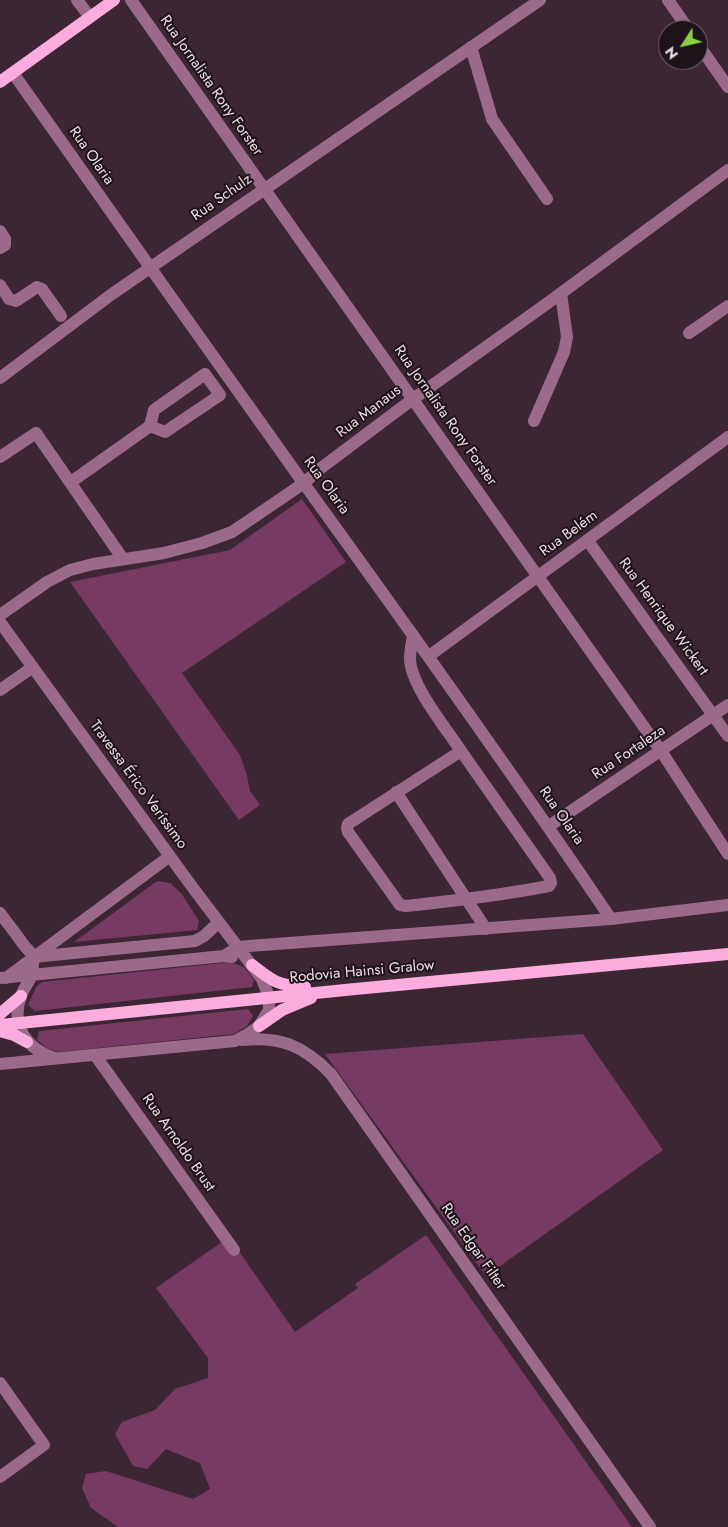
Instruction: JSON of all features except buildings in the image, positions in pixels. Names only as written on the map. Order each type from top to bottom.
[{"type":"main road","points":[[0,82],[114,0]]},
{"type":"main road","name":"Rodovia Hainsi Gralow","points":[[0,1024],[728,954]]},
{"type":"main road","points":[[252,966],[278,983],[288,987],[355,989]]},
{"type":"main road","points":[[259,1026],[282,1010],[298,1003],[311,998],[355,989]]},
{"type":"main road","points":[[0,1014],[21,996]]},
{"type":"main road","points":[[0,1031],[14,1035],[27,1042]]},
{"type":"street","points":[[77,0],[90,17]]},
{"type":"street","name":"Rua Jornalista Rony Forster","points":[[132,0],[661,751],[728,854]]},
{"type":"street","name":"Rua Schulz","points":[[0,378],[96,305],[540,0]]},
{"type":"street","points":[[668,0],[681,20]]},
{"type":"street","points":[[471,47],[492,119],[547,198]]},
{"type":"street","points":[[708,58],[728,87]]},
{"type":"street","name":"Rua Olaria","points":[[12,73],[150,269],[429,656],[611,919]]},
{"type":"street","name":"Rua Manaus","points":[[0,615],[47,582],[70,570],[164,553],[202,543],[232,532],[304,483],[321,468],[413,399],[728,170]]},
{"type":"street","points":[[0,231],[5,239],[5,245],[0,248]]},
{"type":"street","points":[[0,285],[9,299],[16,301],[37,287],[42,289],[62,316]]},
{"type":"street","points":[[534,421],[564,352],[567,337],[561,293]]},
{"type":"street","points":[[689,333],[728,306]]},
{"type":"street","points":[[71,482],[150,426],[154,410],[206,374],[220,396],[164,432],[150,426]]},
{"type":"street","points":[[0,457],[36,433],[123,559]]},
{"type":"street","name":"Rua Belém","points":[[429,656],[588,541],[728,436]]},
{"type":"street","name":"Rua Henrique Wickert","points":[[588,541],[728,736]]},
{"type":"street","name":"Travessa Érico Veríssimo","points":[[0,622],[218,923],[262,979],[269,997]]},
{"type":"street","points":[[414,635],[410,659],[414,677],[424,696],[550,878],[551,883],[549,886],[467,899],[421,905],[400,905],[348,832],[348,824],[461,751]]},
{"type":"street","points":[[0,690],[33,667]]},
{"type":"street","name":"Rua Fortaleza","points":[[548,826],[728,705]]},
{"type":"street","points":[[396,792],[486,929]]},
{"type":"street","points":[[3,978],[170,856]]},
{"type":"street","points":[[224,956],[238,947],[611,919],[728,905]]},
{"type":"street","points":[[0,914],[33,957],[33,975],[21,996],[18,1009],[20,1023],[27,1042],[46,1056],[57,1059]]},
{"type":"street","points":[[33,957],[195,941],[204,936],[218,923]]},
{"type":"street","points":[[3,978],[224,956],[241,959],[252,966]]},
{"type":"street","points":[[235,1041],[259,1026],[269,1010],[269,997]]},
{"type":"street","name":"Rua Edgar Filter","points":[[0,1064],[269,1038],[279,1040],[305,1052],[320,1062],[331,1074],[650,1527]]},
{"type":"street","name":"Rua Arnoldo Brust","points":[[95,1055],[234,1250]]},
{"type":"street","points":[[0,1383],[44,1445],[0,1477]]},
{"type":"shaded area","points":[[302,499],[346,562],[182,673],[240,755],[250,791],[260,805],[239,820],[70,582],[230,550]]},
{"type":"shaded area","points":[[157,881],[170,883],[181,893],[199,921],[197,930],[74,942]]},
{"type":"shaded area","points":[[231,962],[244,967],[254,980],[252,987],[35,1011],[28,1005],[36,987],[42,982]]},
{"type":"shaded area","points":[[248,1009],[253,1016],[247,1026],[234,1034],[58,1052],[47,1048],[37,1040],[39,1031]]},
{"type":"shaded area","points":[[583,1034],[663,1150],[486,1276],[325,1054]]},
{"type":"shaded area","points":[[426,1235],[632,1527],[118,1527],[91,1508],[82,1488],[86,1474],[106,1471],[193,1499],[210,1489],[200,1463],[166,1449],[147,1469],[133,1466],[115,1434],[122,1422],[155,1410],[175,1389],[208,1378],[208,1358],[156,1288],[229,1237],[295,1332],[358,1288],[355,1284]]}]
